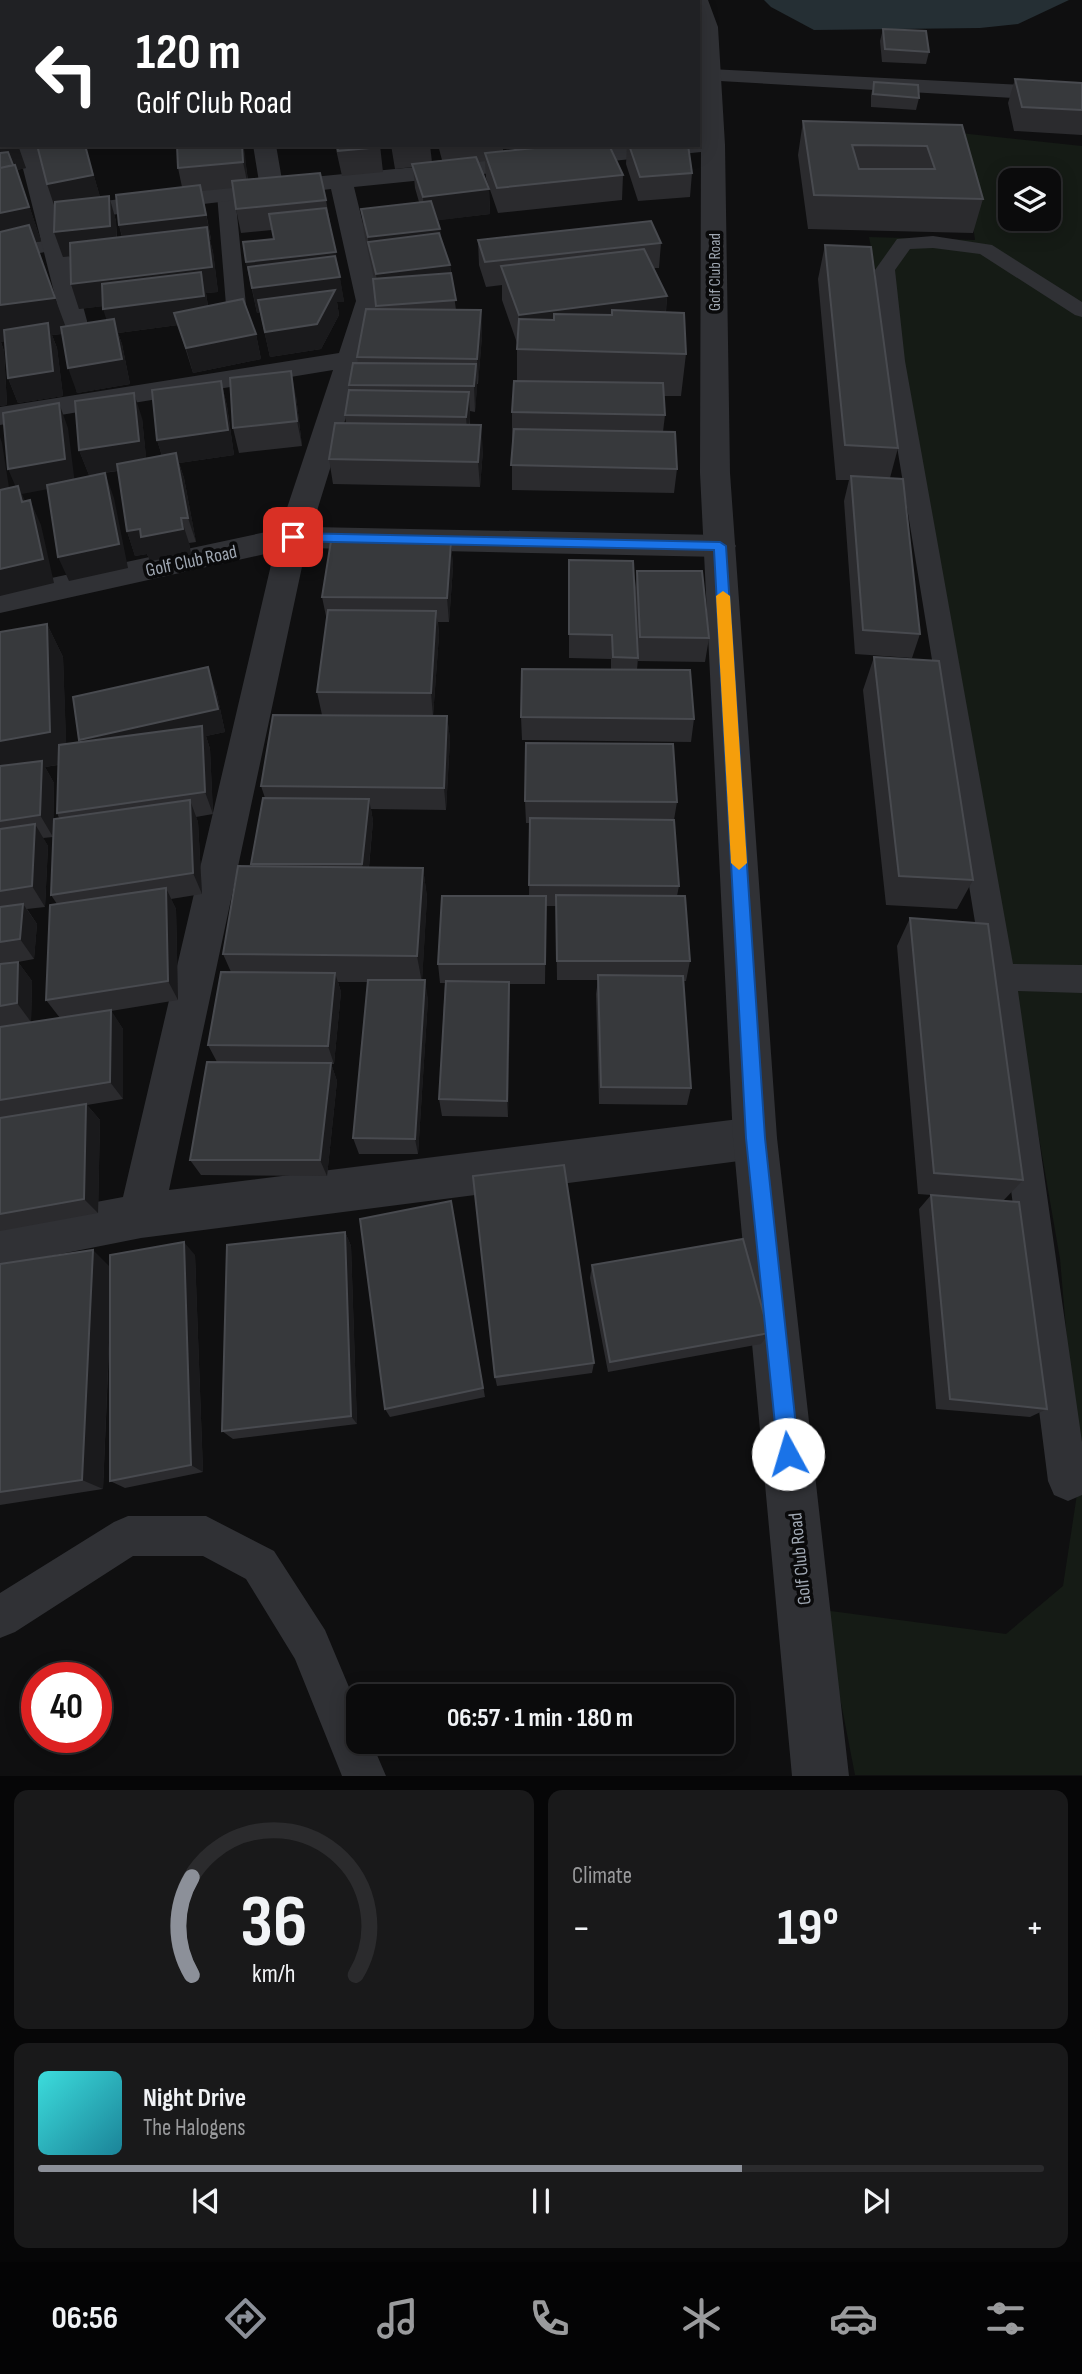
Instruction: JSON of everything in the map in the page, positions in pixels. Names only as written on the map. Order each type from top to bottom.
[{"type":"street","name":"Golf Club Road","points":[[701,15],[713,145],[715,473],[755,1138],[821,1776]]},
{"type":"street","points":[[706,68],[1082,94]]},
{"type":"street","points":[[700,146],[713,145]]},
{"type":"street","points":[[28,147],[77,332]]},
{"type":"street","points":[[264,147],[272,188]]},
{"type":"street","points":[[45,216],[272,188],[693,147]]},
{"type":"street","points":[[141,1216],[293,537],[369,300],[341,182]]},
{"type":"street","points":[[0,416],[350,359]]},
{"type":"street","name":"Golf Club Road","points":[[0,601],[293,537],[720,546]]},
{"type":"street","points":[[0,1243],[141,1216],[755,1138]]},
{"type":"lane","points":[[226,194],[236,305]]},
{"type":"lane","points":[[1068,1481],[1000,977],[894,361],[885,270],[904,243],[933,242],[985,249],[1082,311]]},
{"type":"lane","points":[[0,255],[53,245]]},
{"type":"lane","points":[[1000,977],[1082,979]]},
{"type":"lane","points":[[0,1617],[128,1536],[206,1536],[260,1564],[310,1645],[364,1776]]},
{"type":"shaded area","points":[[764,0],[1069,0],[1018,24],[980,28],[814,30],[771,7]]},
{"type":"shaded area","points":[[960,133],[1082,146],[1082,1775],[855,1775],[823,1610],[1006,1634],[1063,1586],[1079,1481],[1060,1259],[988,843],[869,237],[975,240]]},
{"type":"building","points":[[883,29],[926,31],[929,52],[885,49]]},
{"type":"building","points":[[1015,79],[1082,83],[1082,110],[1022,107]]},
{"type":"building","points":[[874,82],[918,85],[919,98],[873,94]]},
{"type":"building","points":[[803,121],[962,125],[983,199],[814,195]],"holes":[[[852,145],[927,146],[935,169],[859,169]]]},
{"type":"building","points":[[38,147],[86,147],[93,175],[47,184]]},
{"type":"building","points":[[177,147],[242,147],[243,162],[178,168]]},
{"type":"building","points":[[337,147],[380,147],[338,151]]},
{"type":"building","points":[[544,147],[610,147],[623,175],[497,188],[485,153]]},
{"type":"building","points":[[630,147],[688,147],[692,173],[640,177]]},
{"type":"building","points":[[8,152],[13,165],[0,168],[0,153]]},
{"type":"building","points":[[476,157],[489,189],[423,197],[412,164]]},
{"type":"building","points":[[15,165],[29,207],[0,213],[0,168]]},
{"type":"building","points":[[320,173],[326,200],[236,209],[232,181]]},
{"type":"building","points":[[200,185],[206,215],[119,225],[116,195]]},
{"type":"building","points":[[109,196],[110,226],[54,232],[55,202]]},
{"type":"building","points":[[431,201],[440,229],[368,237],[361,209]]},
{"type":"building","points":[[326,208],[336,252],[246,262],[243,242],[274,239],[269,214]]},
{"type":"building","points":[[651,221],[661,243],[485,262],[478,240]]},
{"type":"building","points":[[29,225],[55,298],[0,305],[0,232]]},
{"type":"building","points":[[207,227],[212,267],[71,284],[70,243]]},
{"type":"building","points":[[439,233],[450,265],[376,274],[368,242]]},
{"type":"building","points":[[825,245],[871,247],[898,448],[845,445]]},
{"type":"building","points":[[644,249],[667,296],[519,315],[501,266]]},
{"type":"building","points":[[335,256],[340,277],[252,288],[248,267]]},
{"type":"building","points":[[201,272],[204,296],[103,309],[102,284]]},
{"type":"building","points":[[451,273],[456,300],[376,306],[373,279]]},
{"type":"building","points":[[335,290],[317,324],[265,332],[258,300]]},
{"type":"building","points":[[243,299],[256,334],[186,348],[174,313]]},
{"type":"building","points":[[366,309],[481,310],[477,359],[357,357]]},
{"type":"building","points":[[612,310],[684,313],[686,354],[517,349],[519,319],[554,320],[554,314],[612,315]]},
{"type":"building","points":[[114,319],[122,359],[68,368],[61,327]]},
{"type":"building","points":[[48,323],[53,371],[8,378],[4,330]]},
{"type":"building","points":[[353,363],[476,364],[474,386],[349,385]]},
{"type":"building","points":[[291,371],[297,421],[233,428],[230,378]]},
{"type":"building","points":[[221,381],[228,430],[157,440],[152,390]]},
{"type":"building","points":[[514,381],[663,383],[665,415],[512,412]]},
{"type":"building","points":[[349,390],[469,392],[466,417],[345,415]]},
{"type":"building","points":[[134,393],[139,441],[79,450],[75,401]]},
{"type":"building","points":[[59,403],[65,459],[8,469],[3,413]]},
{"type":"building","points":[[335,423],[481,425],[478,462],[329,459]]},
{"type":"building","points":[[514,429],[675,432],[677,469],[511,465]]},
{"type":"building","points":[[176,453],[188,518],[181,518],[183,529],[141,537],[140,529],[127,531],[117,464]]},
{"type":"building","points":[[105,473],[119,544],[58,557],[47,485]]},
{"type":"building","points":[[851,476],[903,479],[920,634],[863,630]]},
{"type":"building","points":[[18,486],[22,502],[30,500],[43,559],[0,569],[0,490]]},
{"type":"building","points":[[331,541],[451,542],[447,598],[322,597]]},
{"type":"building","points":[[569,560],[633,561],[638,658],[613,657],[612,635],[569,634]]},
{"type":"building","points":[[637,571],[702,571],[709,638],[640,637]]},
{"type":"building","points":[[328,610],[436,611],[431,693],[317,692]]},
{"type":"building","points":[[47,624],[50,732],[0,741],[0,632]]},
{"type":"building","points":[[874,657],[939,661],[973,880],[899,876]]},
{"type":"building","points":[[208,667],[218,709],[79,740],[73,697]]},
{"type":"building","points":[[522,669],[690,670],[694,719],[521,717]]},
{"type":"building","points":[[273,715],[447,716],[444,788],[261,786]]},
{"type":"building","points":[[202,726],[205,792],[57,813],[59,745]]},
{"type":"building","points":[[526,743],[673,744],[677,802],[525,801]]},
{"type":"building","points":[[42,761],[40,815],[0,821],[0,766]]},
{"type":"building","points":[[263,798],[369,799],[362,864],[251,864]]},
{"type":"building","points":[[190,800],[193,873],[51,895],[54,819]]},
{"type":"building","points":[[530,818],[674,820],[679,886],[529,885]]},
{"type":"building","points":[[35,824],[32,886],[0,891],[0,829]]},
{"type":"building","points":[[238,866],[423,868],[417,956],[223,954]]},
{"type":"building","points":[[166,888],[168,981],[46,1000],[50,905]]},
{"type":"building","points":[[556,895],[685,896],[690,961],[557,961]]},
{"type":"building","points":[[442,896],[546,896],[545,964],[438,964]]},
{"type":"building","points":[[23,904],[20,939],[0,942],[0,907]]},
{"type":"building","points":[[910,918],[988,924],[1023,1180],[934,1173]]},
{"type":"building","points":[[18,962],[17,1003],[0,1006],[0,964]]},
{"type":"building","points":[[221,972],[335,973],[328,1046],[208,1045]]},
{"type":"building","points":[[598,975],[683,976],[691,1088],[601,1087]]},
{"type":"building","points":[[368,980],[425,980],[415,1139],[353,1138]]},
{"type":"building","points":[[446,981],[509,982],[507,1101],[439,1099]]},
{"type":"building","points":[[111,1010],[110,1082],[0,1100],[0,1027]]},
{"type":"building","points":[[207,1062],[331,1063],[320,1160],[190,1160]]},
{"type":"building","points":[[86,1104],[84,1199],[0,1214],[0,1118]]},
{"type":"building","points":[[564,1165],[594,1363],[495,1377],[473,1176]]},
{"type":"building","points":[[931,1195],[1019,1202],[1047,1409],[950,1399]]},
{"type":"building","points":[[451,1201],[483,1388],[385,1409],[360,1219]]},
{"type":"building","points":[[345,1232],[351,1416],[222,1431],[227,1245]]},
{"type":"building","points":[[743,1239],[769,1333],[610,1362],[592,1265]]},
{"type":"building","points":[[184,1242],[191,1465],[110,1481],[110,1255]]},
{"type":"building","points":[[93,1250],[82,1480],[0,1492],[0,1264]]},
{"type":"slow traffic","points":[[723,596],[739,863]]},
{"type":"route","points":[[293,537],[720,546],[755,1138],[788,1454]]}]
